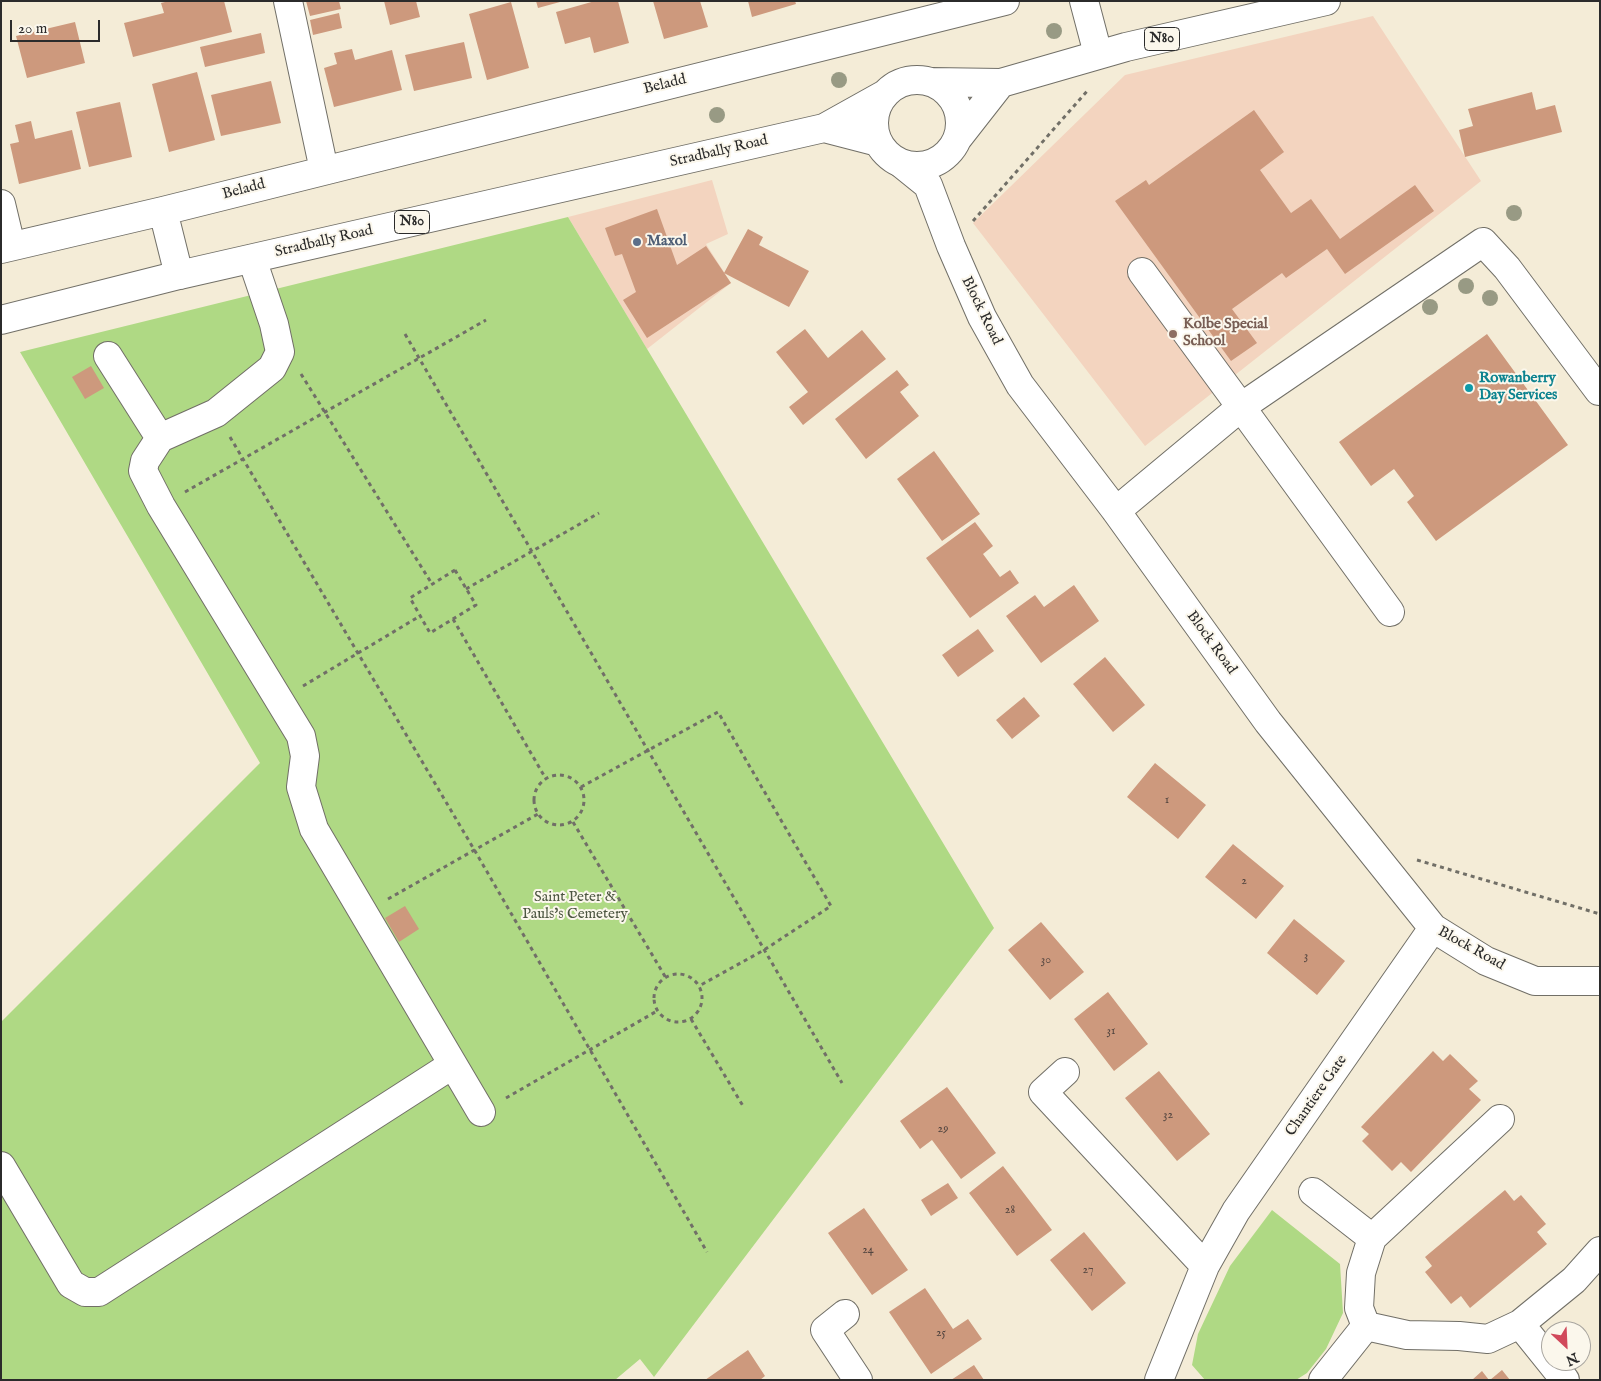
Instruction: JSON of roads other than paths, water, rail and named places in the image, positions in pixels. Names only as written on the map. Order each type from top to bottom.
[{"type":"street","points":[[288,1],[324,170]]},
{"type":"street","name":"Beladd","points":[[1,204],[6,247],[163,212],[324,170],[1005,1]]},
{"type":"street","points":[[1084,1],[1098,54]]},
{"type":"street","name":"N80","points":[[885,94],[899,84],[915,80],[1000,84],[1098,54],[1326,1]]},
{"type":"street","points":[[932,82],[947,91],[957,105],[961,121],[958,138]]},
{"type":"street","points":[[885,94],[876,108],[874,125],[878,142],[888,155],[902,164],[919,166],[932,174],[1000,84]]},
{"type":"street","name":"Stradbally Road","points":[[1,320],[179,276],[824,128],[885,94]]},
{"type":"street","name":"Stradbally Road","points":[[824,128],[878,142]]},
{"type":"street","name":"Block Road","points":[[932,174],[951,246],[982,317],[1020,385],[1116,511],[1268,722],[1433,928],[1486,961],[1535,981],[1600,981]]},
{"type":"street","points":[[163,212],[179,276]]},
{"type":"street","points":[[1116,511],[1241,407],[1483,242],[1507,268],[1599,391]]},
{"type":"street","points":[[252,259],[274,324],[280,352],[272,368],[216,413],[160,438],[145,461],[143,471],[161,506],[301,736],[305,756],[301,787],[314,829],[481,1112]]},
{"type":"street","points":[[1142,272],[1390,612]]},
{"type":"street","points":[[108,356],[160,438]]},
{"type":"street","name":"Chantiere Gate","points":[[1159,1380],[1205,1266],[1236,1211],[1433,928]]},
{"type":"street","points":[[1,1166],[72,1284],[85,1292],[99,1292],[452,1065]]},
{"type":"street","points":[[1065,1072],[1043,1092],[1205,1266]]},
{"type":"street","points":[[1366,1326],[1359,1308],[1361,1273],[1372,1238],[1500,1119]]},
{"type":"street","points":[[1314,1192],[1372,1238]]},
{"type":"street","points":[[1366,1326],[1407,1335],[1459,1336],[1488,1339],[1520,1324],[1574,1280],[1600,1251]]},
{"type":"street","points":[[845,1314],[825,1330],[858,1380]]},
{"type":"street","points":[[1520,1324],[1565,1380]]},
{"type":"street","points":[[1322,1380],[1366,1326]]},
{"type":"place","name":"Maxol","points":[[637,242]]},
{"type":"place","name":"Kolbe Special School","points":[[1173,334]]},
{"type":"place","name":"Rowanberry Day Services","points":[[1469,388]]},
{"type":"park label","name":"Saint Peter & Pauls's Cemetery","points":[[575,906]]}]
